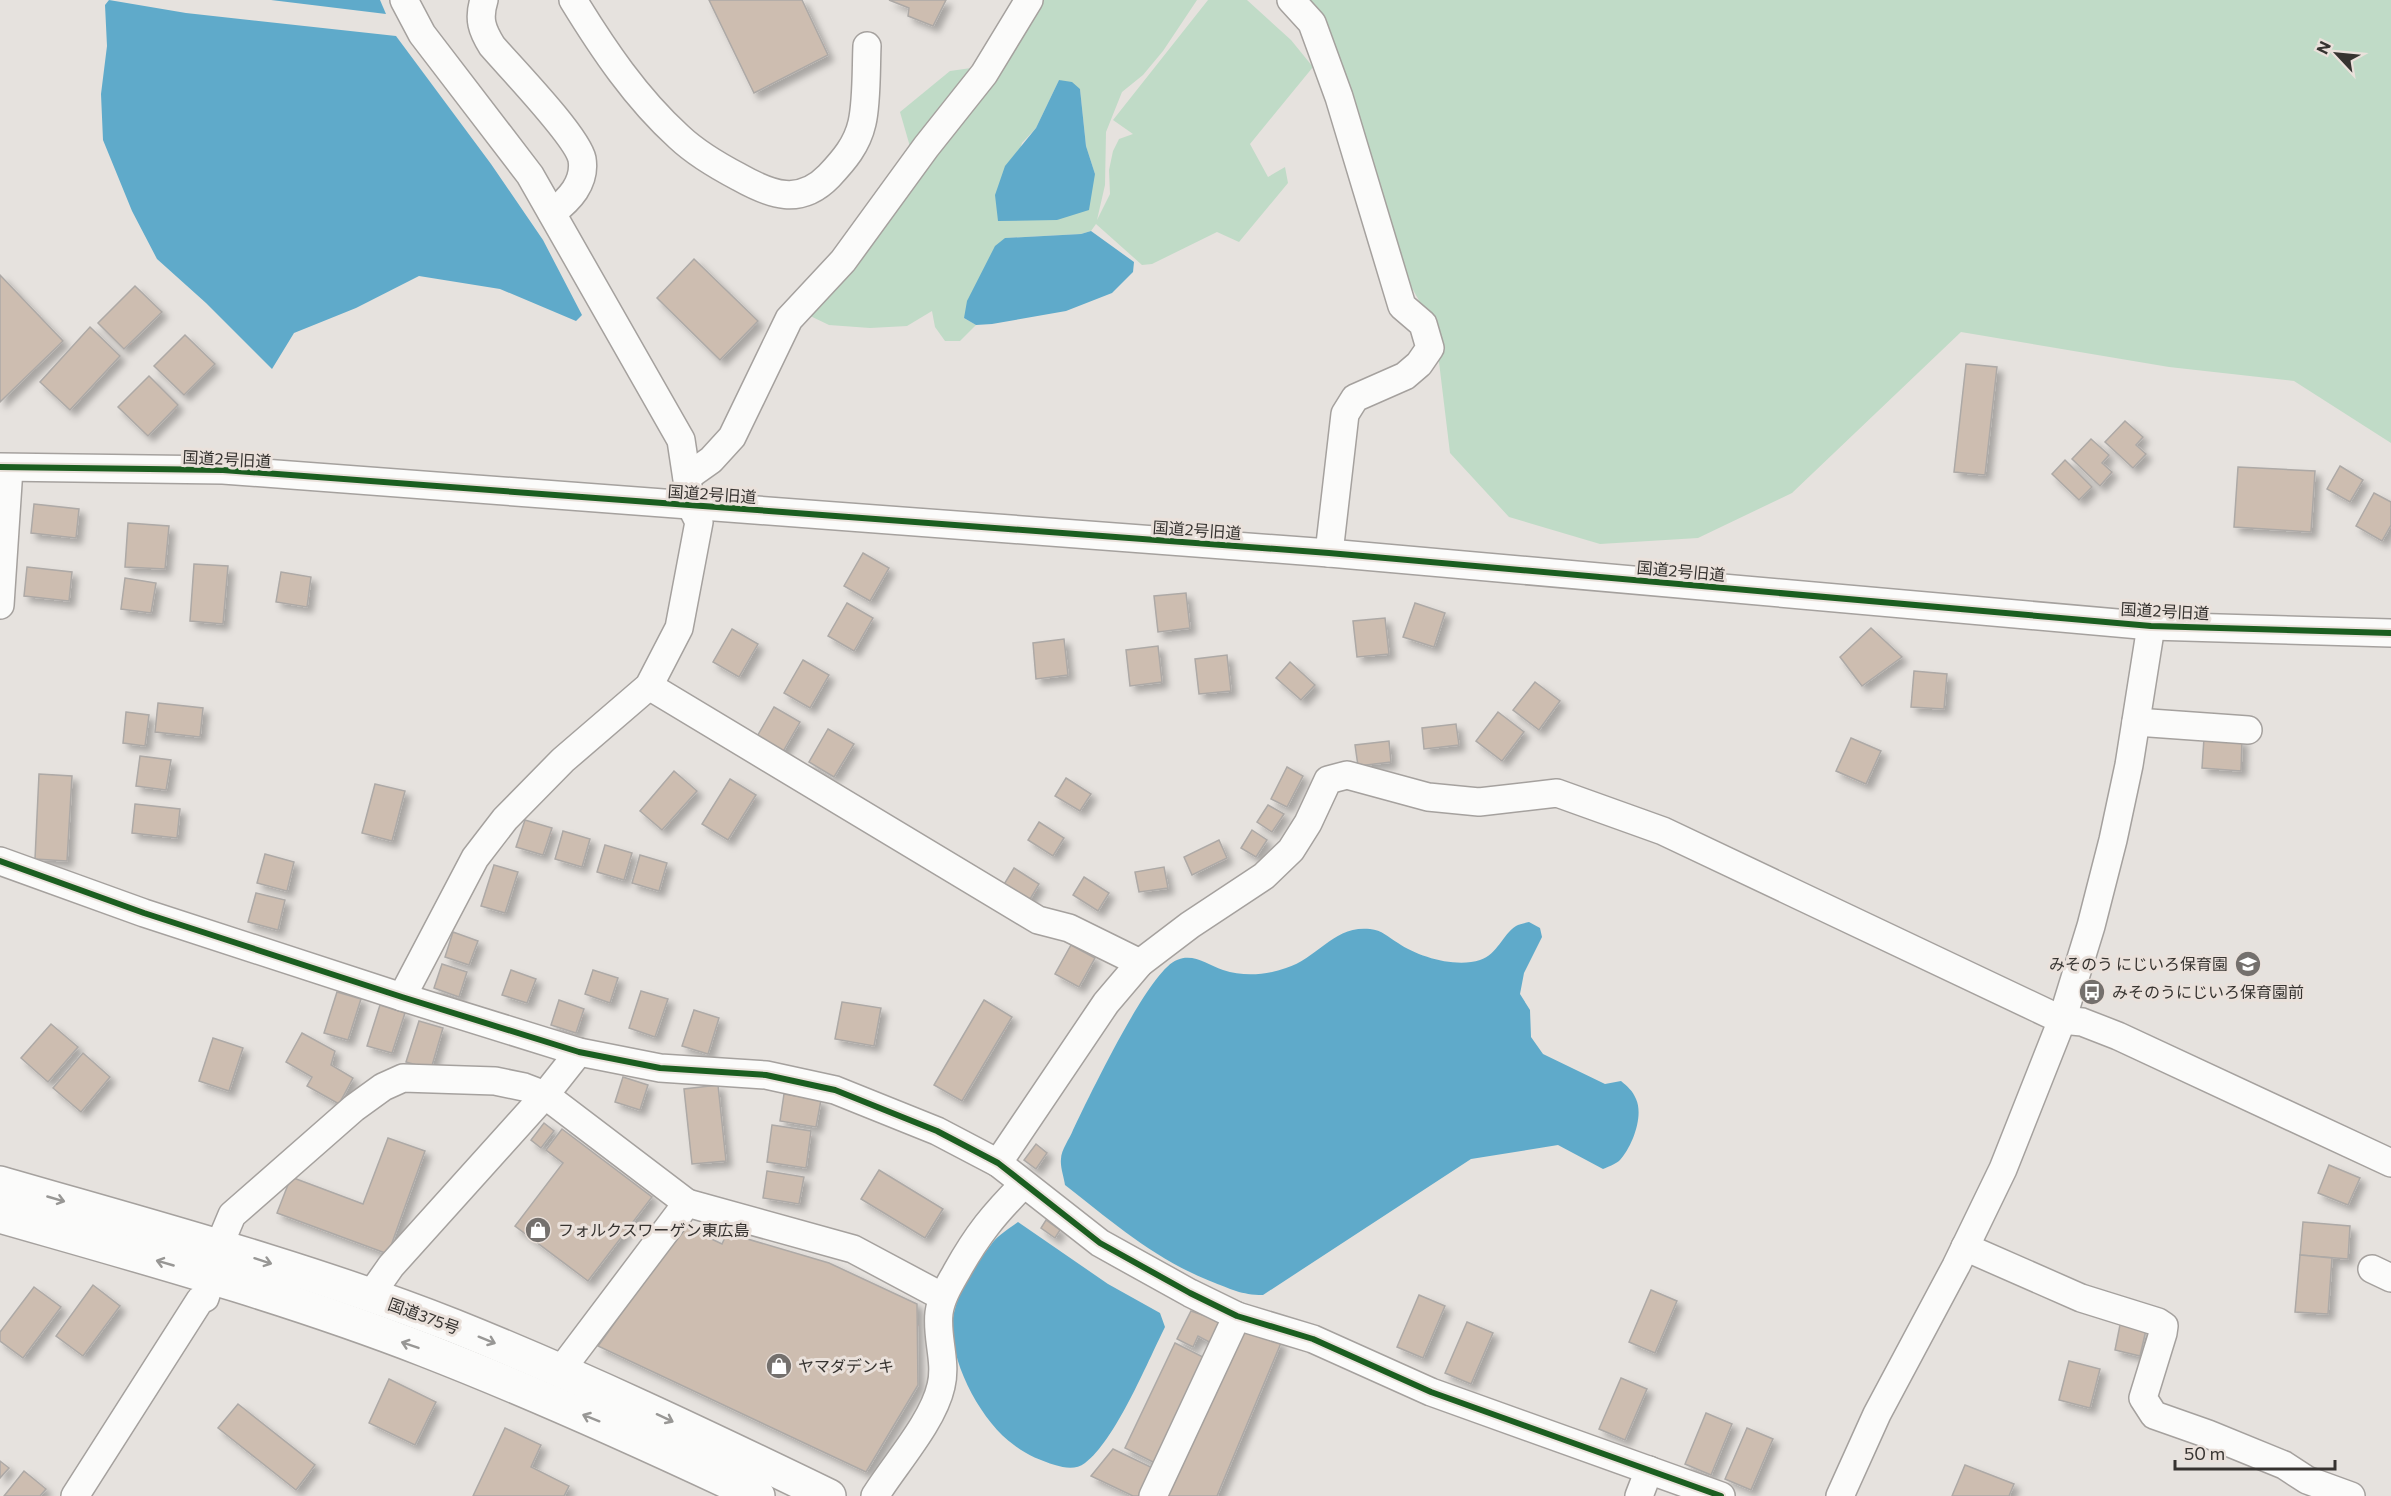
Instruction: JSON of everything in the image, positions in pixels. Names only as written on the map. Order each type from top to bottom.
[{"type":"highway","name":"国道375号","points":[[0,1183],[215,1261],[606,1424],[758,1496]]},
{"type":"highway","name":"国道375号","points":[[0,1216],[370,1296],[452,1325],[561,1370],[829,1496]]},
{"type":"street","points":[[402,997],[475,858],[505,819],[563,760],[649,686],[679,628],[699,522],[692,506],[681,440],[530,175],[422,34],[404,0]]},
{"type":"street","points":[[484,0],[480,11],[482,30],[492,46],[568,134],[582,159],[580,182],[567,201],[552,213]]},
{"type":"street","points":[[573,0],[599,42],[647,104],[679,137],[720,166],[765,192],[798,196],[823,183],[849,156],[862,122],[867,46]]},
{"type":"street","points":[[687,477],[711,460],[732,437],[789,319],[843,261],[926,147],[984,74],[1029,0]]},
{"type":"street","points":[[1291,0],[1312,23],[1339,97],[1402,306],[1423,324],[1430,348],[1419,364],[1406,376],[1355,398],[1345,414],[1329,553]]},
{"type":"street","points":[[0,605],[4,468]]},
{"type":"street","name":"国道2号旧道","points":[[4,468],[223,470],[1329,553],[2151,626],[2391,633]]},
{"type":"street","points":[[1840,1496],[1878,1414],[2003,1169],[2062,1020],[2091,926],[2113,840],[2136,722],[2151,626]]},
{"type":"street","points":[[649,686],[1038,920],[1069,928],[1140,963]]},
{"type":"street","points":[[2136,722],[2248,730]]},
{"type":"street","points":[[998,1163],[1106,1003],[1140,963],[1190,925],[1264,876],[1291,850],[1308,823],[1328,780],[1347,775],[1428,797],[1479,802],[1557,793],[1663,831],[2062,1020],[2082,1022],[2118,1036],[2391,1163]]},
{"type":"street","points":[[0,861],[144,913],[579,1052],[660,1068],[766,1075],[835,1090],[938,1131],[998,1163],[1023,1185],[1100,1243],[1190,1293],[1237,1316],[1313,1339],[1431,1392],[1721,1496]]},
{"type":"street","points":[[370,1296],[391,1266],[545,1095],[579,1052]]},
{"type":"street","points":[[75,1496],[201,1300],[205,1298],[215,1261],[232,1215],[354,1108],[383,1087],[403,1078],[495,1081],[524,1087],[545,1095],[687,1203],[853,1249],[943,1297]]},
{"type":"street","points":[[875,1496],[932,1410],[941,1387],[943,1373],[939,1315],[943,1297],[971,1245],[990,1218],[1023,1185]]},
{"type":"street","points":[[561,1370],[687,1203]]},
{"type":"street","points":[[1965,1247],[2081,1298],[2158,1322],[2164,1326],[2163,1333],[2143,1398],[2154,1415],[2284,1465],[2307,1480],[2350,1496]]},
{"type":"street","points":[[1153,1496],[1237,1316]]},
{"type":"street","points":[[1639,1496],[1649,1470]]},
{"type":"green space","points":[[1040,0],[1197,0],[1163,51],[1143,75],[1122,92],[1106,132],[1105,185],[1097,220],[1110,194],[1109,170],[1113,151],[1119,139],[1133,134],[1113,120],[1208,0],[1247,0],[1291,40],[1313,67],[1250,144],[1268,177],[1285,167],[1288,183],[1239,242],[1217,232],[1152,264],[1142,265],[1096,224],[1091,231],[1081,234],[1005,238],[964,318],[976,325],[960,341],[945,341],[935,327],[932,311],[907,326],[870,328],[829,325],[804,313]],"holes":[[[1059,80],[1080,89],[1086,146],[1095,174],[1057,220],[998,220],[1022,143],[1036,128]]]},
{"type":"green space","points":[[1307,0],[2391,0],[2391,443],[2294,381],[2169,367],[1961,332],[1792,493],[1698,538],[1600,544],[1509,517],[1450,453],[1435,329],[1408,281]]},
{"type":"green space","points":[[971,68],[975,73],[911,150],[900,112],[950,71]]},
{"type":"water","points":[[109,0],[186,13],[396,36],[491,164],[543,240],[582,315],[576,321],[500,289],[419,276],[356,308],[294,333],[272,369],[206,303],[157,259],[132,211],[103,140],[101,94],[107,46],[105,5]]},
{"type":"water","points":[[271,0],[380,0],[386,14]]},
{"type":"water","points":[[1059,80],[1072,82],[1080,89],[1086,146],[1095,174],[1089,210],[1057,220],[998,221],[995,195],[1005,166],[1036,128]]},
{"type":"water","points":[[1091,231],[1134,262],[1133,272],[1112,293],[1066,311],[992,324],[976,325],[964,318],[967,301],[995,246],[1005,238],[1081,234]]},
{"type":"water","points":[[1529,922],[1540,928],[1542,937],[1524,973],[1520,994],[1530,1010],[1531,1037],[1543,1054],[1605,1084],[1621,1081],[1632,1091],[1636,1099],[1639,1114],[1636,1131],[1620,1160],[1614,1164],[1603,1169],[1558,1145],[1471,1159],[1263,1295],[1230,1289],[1171,1262],[1134,1239],[1065,1185],[1061,1165],[1064,1148],[1136,1010],[1151,986],[1165,969],[1177,960],[1189,958],[1231,972],[1263,974],[1297,963],[1346,932],[1370,929],[1381,932],[1406,948],[1426,957],[1449,962],[1470,962],[1486,957],[1517,925]]},
{"type":"water","points":[[1018,1222],[1108,1284],[1160,1313],[1165,1327],[1140,1380],[1108,1438],[1085,1463],[1078,1467],[1063,1467],[1039,1459],[1018,1448],[1002,1435],[969,1388],[955,1351],[953,1318],[963,1288],[993,1242]]},
{"type":"building","points":[[709,0],[802,0],[828,55],[754,93]]},
{"type":"building","points":[[889,0],[946,0],[933,26],[908,16],[909,8]]},
{"type":"building","points":[[694,259],[758,321],[720,360],[657,298]]},
{"type":"building","points":[[0,275],[63,341],[0,402]]},
{"type":"building","points":[[135,286],[162,312],[124,349],[98,323]]},
{"type":"building","points":[[90,327],[120,356],[70,410],[40,382]]},
{"type":"building","points":[[185,335],[215,364],[184,395],[154,366]]},
{"type":"building","points":[[1966,364],[1997,367],[1985,475],[1954,472]]},
{"type":"building","points":[[149,376],[178,405],[148,436],[118,407]]},
{"type":"building","points":[[2125,421],[2143,437],[2136,445],[2146,454],[2133,468],[2105,442]]},
{"type":"building","points":[[2091,439],[2109,455],[2102,463],[2112,472],[2100,486],[2072,459]]},
{"type":"building","points":[[2065,460],[2092,487],[2079,500],[2052,474]]},
{"type":"building","points":[[2340,466],[2363,480],[2350,502],[2327,489]]},
{"type":"building","points":[[2238,467],[2315,471],[2311,532],[2234,527]]},
{"type":"building","points":[[2374,493],[2391,502],[2391,525],[2382,541],[2356,526]]},
{"type":"building","points":[[34,504],[79,509],[76,538],[31,533]]},
{"type":"building","points":[[128,523],[169,526],[165,569],[125,567]]},
{"type":"building","points":[[863,553],[889,568],[870,601],[844,586]]},
{"type":"building","points":[[194,564],[228,566],[223,624],[190,621]]},
{"type":"building","points":[[27,567],[72,572],[69,601],[24,596]]},
{"type":"building","points":[[281,572],[311,577],[307,607],[276,602]]},
{"type":"building","points":[[125,578],[156,583],[151,613],[121,609]]},
{"type":"building","points":[[1186,593],[1190,628],[1158,632],[1154,596]]},
{"type":"building","points":[[847,603],[873,618],[854,651],[828,636]]},
{"type":"building","points":[[1415,603],[1445,613],[1434,647],[1403,637]]},
{"type":"building","points":[[1385,618],[1389,654],[1357,657],[1353,621]]},
{"type":"building","points":[[1871,628],[1902,657],[1862,686],[1840,657]]},
{"type":"building","points":[[732,629],[758,644],[739,677],[713,662]]},
{"type":"building","points":[[1064,639],[1068,675],[1036,679],[1033,643]]},
{"type":"building","points":[[1158,646],[1162,682],[1130,686],[1126,650]]},
{"type":"building","points":[[1227,655],[1231,691],[1199,694],[1195,659]]},
{"type":"building","points":[[803,660],[829,675],[810,708],[784,693]]},
{"type":"building","points":[[1290,662],[1315,685],[1301,700],[1276,678]]},
{"type":"building","points":[[1914,671],[1947,674],[1944,709],[1911,707]]},
{"type":"building","points":[[1535,682],[1560,701],[1539,730],[1513,710]]},
{"type":"building","points":[[158,703],[203,708],[200,737],[155,732]]},
{"type":"building","points":[[774,707],[800,722],[781,755],[755,740]]},
{"type":"building","points":[[126,712],[149,715],[145,746],[123,743]]},
{"type":"building","points":[[1498,712],[1524,732],[1502,761],[1476,741]]},
{"type":"building","points":[[1456,724],[1459,745],[1424,749],[1422,728]]},
{"type":"building","points":[[828,729],[854,744],[834,777],[809,762]]},
{"type":"building","points":[[1851,738],[1881,751],[1866,784],[1836,771]]},
{"type":"building","points":[[2204,738],[2242,740],[2241,771],[2202,768]]},
{"type":"building","points":[[1389,741],[1391,762],[1358,766],[1355,745]]},
{"type":"building","points":[[140,756],[171,760],[166,790],[136,786]]},
{"type":"building","points":[[1287,767],[1303,776],[1287,807],[1271,799]]},
{"type":"building","points":[[674,771],[697,791],[662,830],[640,811]]},
{"type":"building","points":[[39,774],[72,776],[67,861],[35,859]]},
{"type":"building","points":[[1066,778],[1091,794],[1080,811],[1055,796]]},
{"type":"building","points":[[730,779],[756,795],[728,840],[702,824]]},
{"type":"building","points":[[375,784],[405,791],[392,841],[362,833]]},
{"type":"building","points":[[135,804],[180,809],[177,838],[132,833]]},
{"type":"building","points":[[1268,805],[1284,814],[1272,832],[1257,822]]},
{"type":"building","points":[[525,820],[552,828],[543,855],[516,847]]},
{"type":"building","points":[[1039,822],[1064,838],[1053,856],[1028,840]]},
{"type":"building","points":[[1252,830],[1267,840],[1256,857],[1241,848]]},
{"type":"building","points":[[563,831],[590,839],[582,867],[555,859]]},
{"type":"building","points":[[1219,840],[1227,858],[1192,875],[1184,857]]},
{"type":"building","points":[[605,845],[632,853],[624,880],[597,872]]},
{"type":"building","points":[[265,854],[294,862],[287,891],[257,883]]},
{"type":"building","points":[[640,855],[667,863],[659,891],[632,883]]},
{"type":"building","points":[[494,865],[518,872],[505,913],[481,906]]},
{"type":"building","points":[[1164,867],[1168,888],[1139,892],[1135,872]]},
{"type":"building","points":[[1014,868],[1039,884],[1029,901],[1003,886]]},
{"type":"building","points":[[1084,877],[1109,893],[1098,911],[1073,895]]},
{"type":"building","points":[[256,893],[285,900],[278,930],[248,922]]},
{"type":"building","points":[[453,932],[478,941],[469,965],[445,957]]},
{"type":"building","points":[[1071,945],[1095,958],[1079,987],[1055,974]]},
{"type":"building","points":[[442,964],[467,972],[459,997],[434,988]]},
{"type":"building","points":[[511,970],[536,979],[527,1003],[502,995]]},
{"type":"building","points":[[593,970],[618,978],[610,1003],[585,994]]},
{"type":"building","points":[[641,991],[668,999],[655,1037],[629,1028]]},
{"type":"building","points":[[337,992],[361,999],[348,1040],[324,1033]]},
{"type":"building","points":[[559,1000],[584,1009],[576,1033],[551,1025]]},
{"type":"building","points":[[984,1000],[1012,1017],[962,1101],[934,1085]]},
{"type":"building","points":[[842,1002],[881,1008],[874,1046],[835,1039]]},
{"type":"building","points":[[380,1005],[405,1013],[392,1053],[367,1046]]},
{"type":"building","points":[[694,1010],[719,1018],[708,1054],[682,1046]]},
{"type":"building","points":[[419,1021],[443,1028],[431,1069],[406,1062]]},
{"type":"building","points":[[51,1024],[78,1047],[48,1082],[21,1058]]},
{"type":"building","points":[[302,1033],[335,1051],[331,1065],[353,1078],[339,1104],[307,1086],[312,1077],[286,1062]]},
{"type":"building","points":[[213,1038],[243,1048],[229,1091],[199,1081]]},
{"type":"building","points":[[83,1053],[110,1077],[81,1112],[53,1088]]},
{"type":"building","points":[[623,1077],[648,1085],[640,1110],[615,1102]]},
{"type":"building","points":[[718,1085],[726,1161],[692,1164],[684,1089]]},
{"type":"building","points":[[784,1094],[821,1100],[816,1127],[780,1121]]},
{"type":"building","points":[[544,1123],[554,1131],[541,1148],[531,1140]]},
{"type":"building","points":[[772,1125],[811,1131],[806,1168],[767,1162]]},
{"type":"building","points":[[562,1129],[652,1197],[588,1281],[515,1226],[563,1163],[546,1150]]},
{"type":"building","points":[[388,1138],[425,1151],[388,1254],[277,1213],[291,1177],[363,1204]]},
{"type":"building","points":[[1036,1144],[1047,1153],[1036,1169],[1024,1160]]},
{"type":"building","points":[[2329,1165],[2360,1178],[2348,1205],[2318,1193]]},
{"type":"building","points":[[879,1170],[943,1209],[925,1238],[861,1199]]},
{"type":"building","points":[[767,1171],[804,1177],[799,1204],[763,1198]]},
{"type":"building","points":[[1046,1220],[1060,1230],[1055,1238],[1041,1228]]},
{"type":"building","points":[[2303,1222],[2350,1226],[2348,1259],[2300,1255]]},
{"type":"building","name":"ヤマダデンキ","points":[[684,1226],[722,1244],[727,1233],[829,1263],[917,1304],[918,1385],[866,1472],[598,1346]]},
{"type":"building","points":[[2300,1255],[2332,1258],[2328,1314],[2295,1312]]},
{"type":"building","points":[[93,1285],[120,1306],[83,1356],[56,1336]]},
{"type":"building","points":[[34,1287],[61,1307],[23,1358],[0,1341],[0,1332]]},
{"type":"building","points":[[1651,1290],[1677,1301],[1655,1353],[1629,1342]]},
{"type":"building","points":[[1419,1295],[1445,1306],[1423,1358],[1397,1347]]},
{"type":"building","points":[[1191,1311],[1214,1319],[1224,1327],[1215,1345],[1198,1336],[1193,1347],[1177,1339]]},
{"type":"building","points":[[1467,1322],[1493,1333],[1471,1384],[1445,1373]]},
{"type":"building","points":[[1241,1325],[1281,1343],[1217,1496],[1162,1496]]},
{"type":"building","points":[[2120,1325],[2146,1330],[2140,1356],[2115,1350]]},
{"type":"building","points":[[1175,1343],[1207,1359],[1157,1464],[1125,1448]]},
{"type":"building","points":[[2069,1361],[2100,1369],[2090,1408],[2059,1400]]},
{"type":"building","points":[[1621,1378],[1647,1389],[1625,1440],[1599,1429]]},
{"type":"building","points":[[389,1379],[436,1402],[415,1445],[369,1423]]},
{"type":"building","points":[[238,1404],[315,1465],[296,1490],[218,1428]]},
{"type":"building","points":[[1706,1413],[1732,1424],[1711,1475],[1685,1464]]},
{"type":"building","points":[[505,1428],[541,1445],[531,1467],[569,1486],[564,1496],[473,1496]]},
{"type":"building","points":[[1747,1428],[1773,1439],[1751,1490],[1725,1479]]},
{"type":"building","points":[[1113,1449],[1159,1471],[1147,1496],[1133,1496],[1091,1476]]},
{"type":"building","points":[[0,1461],[9,1468],[0,1478]]},
{"type":"building","points":[[1965,1465],[2014,1484],[2009,1496],[1952,1496]]},
{"type":"building","points":[[24,1471],[46,1489],[40,1496],[4,1496]]},
{"type":"cycle path","points":[[0,467],[223,470],[1329,553],[2151,626],[2391,633]]},
{"type":"cycle path","points":[[0,861],[144,913],[579,1052],[660,1068],[766,1075],[835,1090],[937,1131],[998,1163],[1100,1243],[1190,1293],[1237,1316],[1313,1339],[1431,1392],[1721,1496]]},
{"type":"place","name":"みそのう にじいろ保育園","points":[[2248,964]]},
{"type":"place","name":"みそのうにじいろ保育園前","points":[[2092,992]]},
{"type":"place","name":"フォルクスワーゲン東広島","points":[[538,1230]]},
{"type":"place","name":"ヤマダデンキ","points":[[779,1366]]}]
